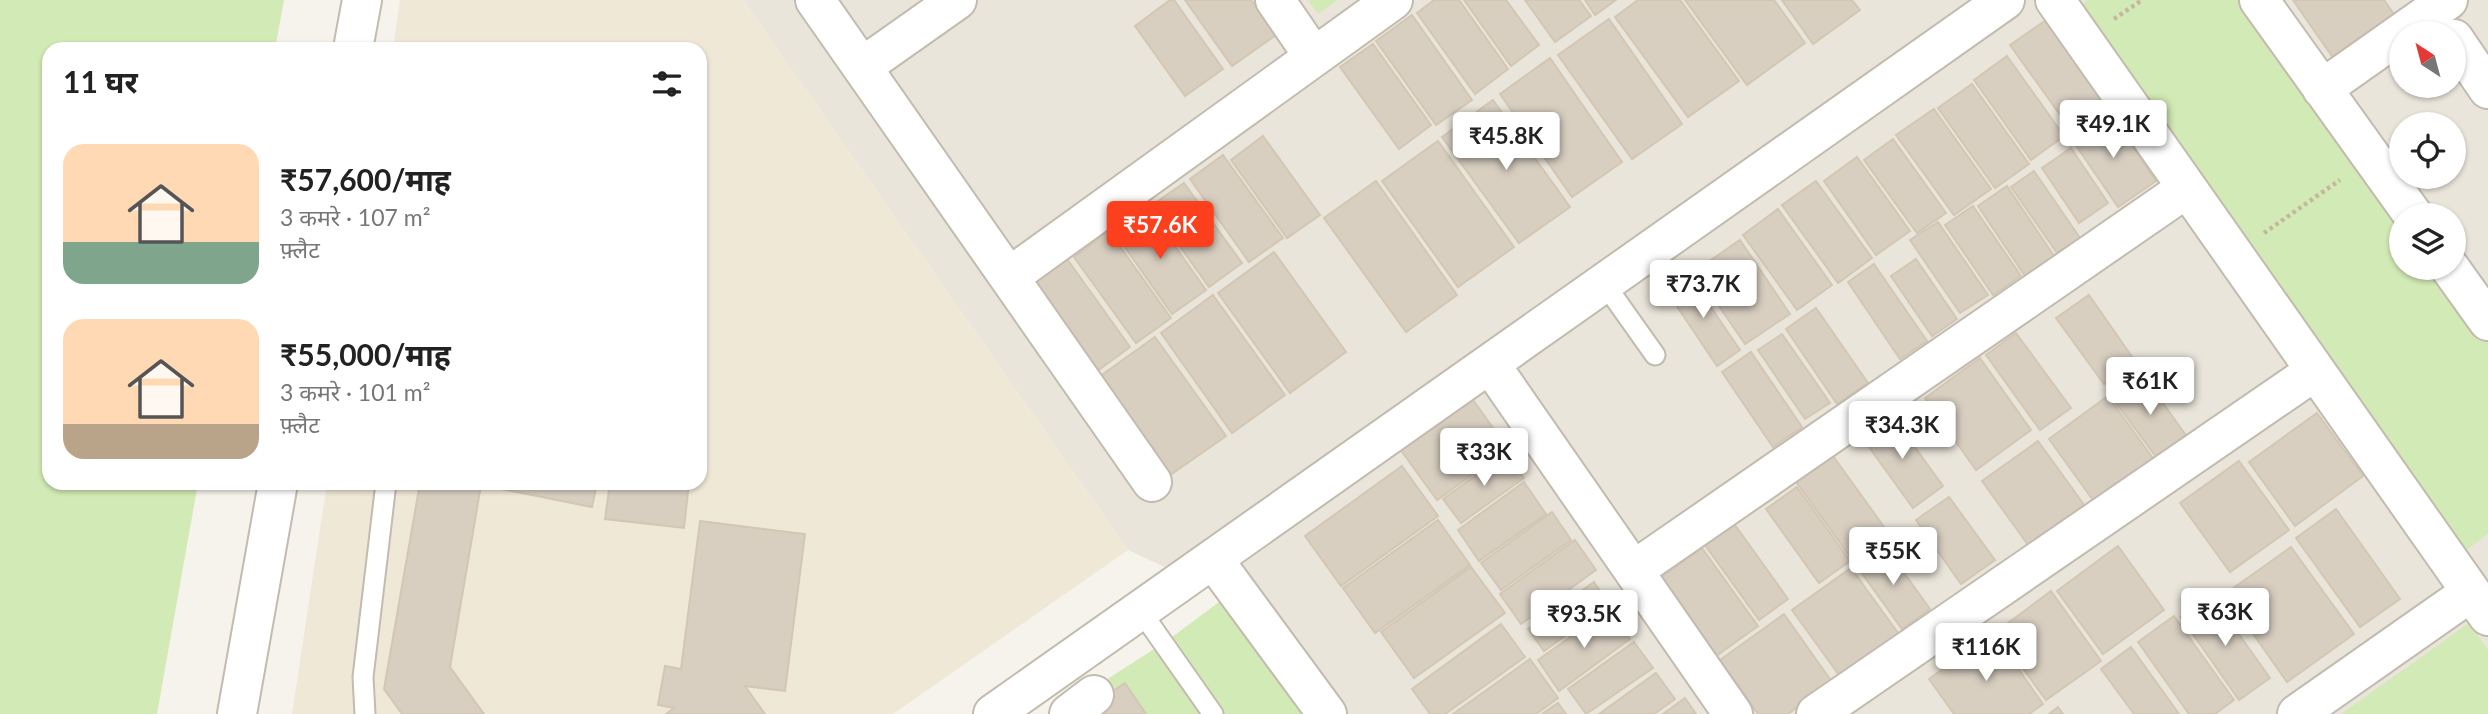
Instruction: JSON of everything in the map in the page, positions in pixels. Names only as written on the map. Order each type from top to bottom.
[{"type":"street","points":[[354,42],[362,0]]},
{"type":"street","points":[[814,0],[1152,482]]},
{"type":"street","points":[[862,67],[957,0]]},
{"type":"street","points":[[1275,0],[1314,57]]},
{"type":"street","points":[[1009,277],[1393,0]]},
{"type":"street","points":[[2055,0],[2480,604],[2297,714]]},
{"type":"street","points":[[2259,0],[2404,203]]},
{"type":"street","points":[[993,714],[2001,1]]},
{"type":"street","points":[[2322,89],[2389,52]]},
{"type":"street","points":[[2466,53],[2488,89]]},
{"type":"street","points":[[1634,570],[2187,188]]},
{"type":"street","points":[[2459,280],[2488,321]]},
{"type":"street","points":[[1490,364],[1733,714]]},
{"type":"street","points":[[1816,714],[2315,371]]},
{"type":"street","points":[[237,714],[277,490]]},
{"type":"street","points":[[1213,559],[1327,714]]},
{"type":"lane","points":[[1604,283],[1655,355]]},
{"type":"lane","points":[[365,714],[363,677],[385,490]]},
{"type":"lane","points":[[1140,610],[1213,714]]},
{"type":"path","points":[[2112,21],[2143,0]]},
{"type":"path","points":[[2262,235],[2346,176]]},
{"type":"shaded area","points":[[400,0],[743,0],[1128,550],[893,714],[292,714],[326,490],[707,490],[707,42],[394,42]]},
{"type":"shaded area","points":[[743,0],[2488,0],[2488,714],[1312,714],[1227,596],[1128,550]]},
{"type":"green space","points":[[0,0],[284,0],[276,42],[42,42],[42,490],[197,490],[157,714],[0,714]]},
{"type":"green space","points":[[1308,0],[1337,0],[1318,14]]},
{"type":"green space","points":[[2088,0],[2242,0],[2389,203],[2389,280],[2444,280],[2488,341],[2488,534],[2453,560],[2063,18]]},
{"type":"green space","points":[[1227,596],[1312,714],[1131,714],[1106,680],[1168,640]]},
{"type":"green space","points":[[2469,623],[2488,650],[2488,714],[2341,714]]},
{"type":"building","points":[[1170,0],[1174,0],[1223,69],[1185,96],[1135,26]]},
{"type":"building","points":[[1185,0],[1251,0],[1276,35],[1232,66]]},
{"type":"building","points":[[1434,0],[1459,0],[1508,69],[1475,94],[1417,13]]},
{"type":"building","points":[[1464,0],[1506,0],[1539,45],[1511,66]]},
{"type":"building","points":[[1525,0],[1579,0],[1591,16],[1555,42]]},
{"type":"building","points":[[1585,0],[1616,0],[1595,15]]},
{"type":"building","points":[[1638,0],[1680,0],[1739,81],[1688,117],[1615,17]]},
{"type":"building","points":[[1685,0],[1774,0],[1805,43],[1747,85]]},
{"type":"building","points":[[1782,0],[1852,0],[1860,10],[1813,44]]},
{"type":"building","points":[[2293,0],[2384,0],[2399,21],[2389,21],[2389,30],[2338,65]]},
{"type":"building","points":[[1412,15],[1472,100],[1436,125],[1376,41]]},
{"type":"building","points":[[2049,18],[2110,102],[2071,130],[2010,45]]},
{"type":"building","points":[[1609,19],[1682,124],[1632,159],[1558,55]]},
{"type":"building","points":[[1373,44],[1431,125],[1399,149],[1340,67]]},
{"type":"building","points":[[2007,56],[2064,136],[2031,160],[1974,80]]},
{"type":"building","points":[[1550,58],[1622,162],[1572,197],[1500,94]]},
{"type":"building","points":[[1972,84],[2029,164],[1995,188],[1938,108]]},
{"type":"building","points":[[1493,100],[1570,207],[1519,243],[1442,137]]},
{"type":"building","points":[[1934,109],[1991,189],[1954,215],[1896,135]]},
{"type":"building","points":[[2109,112],[2156,181],[2118,207],[2071,138]]},
{"type":"building","points":[[1263,136],[1320,215],[1287,238],[1231,160]]},
{"type":"building","points":[[1893,139],[1946,213],[1917,233],[1864,160]]},
{"type":"building","points":[[1438,141],[1514,247],[1458,287],[1382,181]]},
{"type":"building","points":[[2071,148],[2108,203],[2079,223],[2042,168]]},
{"type":"building","points":[[1223,155],[1283,238],[1249,262],[1190,179]]},
{"type":"building","points":[[1857,157],[1910,231],[1876,255],[1824,181]]},
{"type":"building","points":[[2034,171],[2080,238],[2057,253],[2011,187]]},
{"type":"building","points":[[1376,181],[1457,295],[1406,332],[1324,218]]},
{"type":"building","points":[[1816,181],[1872,258],[1838,283],[1782,205]]},
{"type":"building","points":[[1184,183],[1242,263],[1209,287],[1151,206]]},
{"type":"building","points":[[2007,186],[2054,256],[2025,276],[1978,206]]},
{"type":"building","points":[[1973,206],[2021,276],[1993,295],[1945,225]]},
{"type":"building","points":[[1148,208],[1206,290],[1172,314],[1114,232]]},
{"type":"building","points":[[1778,209],[1832,285],[1797,310],[1743,235]]},
{"type":"building","points":[[1938,222],[1988,295],[1960,313],[1910,240]]},
{"type":"building","points":[[1109,231],[1171,318],[1136,343],[1074,257]]},
{"type":"building","points":[[1740,240],[1790,314],[1745,344],[1695,271]]},
{"type":"building","points":[[1274,252],[1346,352],[1290,393],[1218,293]]},
{"type":"building","points":[[1067,259],[1130,347],[1089,377],[1025,288]]},
{"type":"building","points":[[1916,259],[1957,319],[1932,336],[1891,276]]},
{"type":"building","points":[[1874,264],[1927,341],[1900,359],[1848,282]]},
{"type":"building","points":[[1689,275],[1740,350],[1717,366],[1666,290]]},
{"type":"building","points":[[1213,295],[1285,395],[1232,433],[1161,333]]},
{"type":"building","points":[[2089,295],[2135,361],[2104,384],[2056,318]]},
{"type":"building","points":[[1816,308],[1868,383],[1837,404],[1786,329]]},
{"type":"building","points":[[2016,333],[2071,408],[2040,430],[1986,355]]},
{"type":"building","points":[[1782,334],[1830,403],[1805,419],[1758,350]]},
{"type":"building","points":[[1155,337],[1226,436],[1163,480],[1092,382]]},
{"type":"building","points":[[1751,352],[1802,427],[1773,447],[1722,372]]},
{"type":"building","points":[[1980,358],[2031,430],[1976,470],[1925,398]]},
{"type":"building","points":[[2139,369],[2192,444],[2162,465],[2108,392]]},
{"type":"building","points":[[2108,396],[2157,464],[2098,507],[2049,439]]},
{"type":"building","points":[[1471,397],[1508,449],[1437,500],[1400,449]]},
{"type":"building","points":[[2317,413],[2363,476],[2295,526],[2249,462]]},
{"type":"building","points":[[1891,414],[1943,486],[1913,508],[1861,436]]},
{"type":"building","points":[[2038,441],[2087,509],[2031,549],[1982,481]]},
{"type":"building","points":[[1828,449],[1887,531],[1851,558],[1792,476]]},
{"type":"building","points":[[1506,454],[1524,478],[1461,523],[1443,499]]},
{"type":"building","points":[[2239,461],[2289,530],[2230,572],[2180,503]]},
{"type":"building","points":[[1402,466],[1438,516],[1341,586],[1305,536]]},
{"type":"building","points":[[1524,482],[1546,514],[1479,561],[1458,530]]},
{"type":"building","points":[[1797,487],[1850,561],[1819,583],[1766,509]]},
{"type":"building","points":[[419,490],[480,490],[450,667],[484,714],[402,714],[384,689]]},
{"type":"building","points":[[506,490],[596,490],[592,507]]},
{"type":"building","points":[[609,490],[688,490],[684,528],[605,519]]},
{"type":"building","points":[[1949,497],[1995,560],[1961,584],[1916,520]]},
{"type":"building","points":[[2336,509],[2400,599],[2360,627],[2296,538]]},
{"type":"building","points":[[1552,512],[1571,540],[1501,590],[1481,563]]},
{"type":"building","points":[[1438,520],[1470,565],[1375,633],[1343,588]]},
{"type":"building","points":[[700,521],[805,534],[785,691],[745,686],[765,714],[666,714],[674,708],[658,705],[665,666],[681,669]]},
{"type":"building","points":[[1735,525],[1788,599],[1759,620],[1705,545]]},
{"type":"building","points":[[1575,540],[1596,570],[1521,624],[1500,594]]},
{"type":"building","points":[[1884,545],[1930,609],[1902,629],[1856,565]]},
{"type":"building","points":[[2118,546],[2164,610],[2103,654],[2057,591]]},
{"type":"building","points":[[2291,547],[2354,634],[2287,682],[2225,594]]},
{"type":"building","points":[[1702,548],[1758,626],[1712,659],[1656,581]]},
{"type":"building","points":[[1471,567],[1505,613],[1414,678],[1381,632]]},
{"type":"building","points":[[1851,568],[1901,637],[1842,679],[1792,610]]},
{"type":"building","points":[[1594,582],[1609,604],[1544,651],[1528,629]]},
{"type":"building","points":[[2051,591],[2101,661],[2046,700],[1996,632]]},
{"type":"building","points":[[2211,595],[2270,678],[2239,700],[2181,617]]},
{"type":"building","points":[[1610,609],[1630,639],[1559,691],[1538,660]]},
{"type":"building","points":[[1784,614],[1832,682],[1788,714],[1758,714],[1720,660]]},
{"type":"building","points":[[2174,616],[2234,700],[2215,714],[2189,714],[2138,642]]},
{"type":"building","points":[[1501,624],[1525,657],[1445,714],[1430,714],[1412,689]]},
{"type":"building","points":[[1993,633],[2043,704],[2029,714],[1954,714],[1929,679]]},
{"type":"building","points":[[1634,642],[1653,668],[1586,714],[1568,689]]},
{"type":"building","points":[[2131,647],[2179,714],[2134,714],[2101,669]]},
{"type":"building","points":[[1530,659],[1558,698],[1536,714],[1453,714]]},
{"type":"building","points":[[1656,673],[1675,699],[1654,714],[1599,714]]},
{"type":"building","points":[[1125,683],[1146,714],[1081,714]]},
{"type":"building","points":[[1685,698],[1696,714],[1663,714]]},
{"type":"building","points":[[1558,703],[1566,714],[1542,714]]},
{"type":"building","points":[[2058,707],[2063,714],[2049,714]]}]
